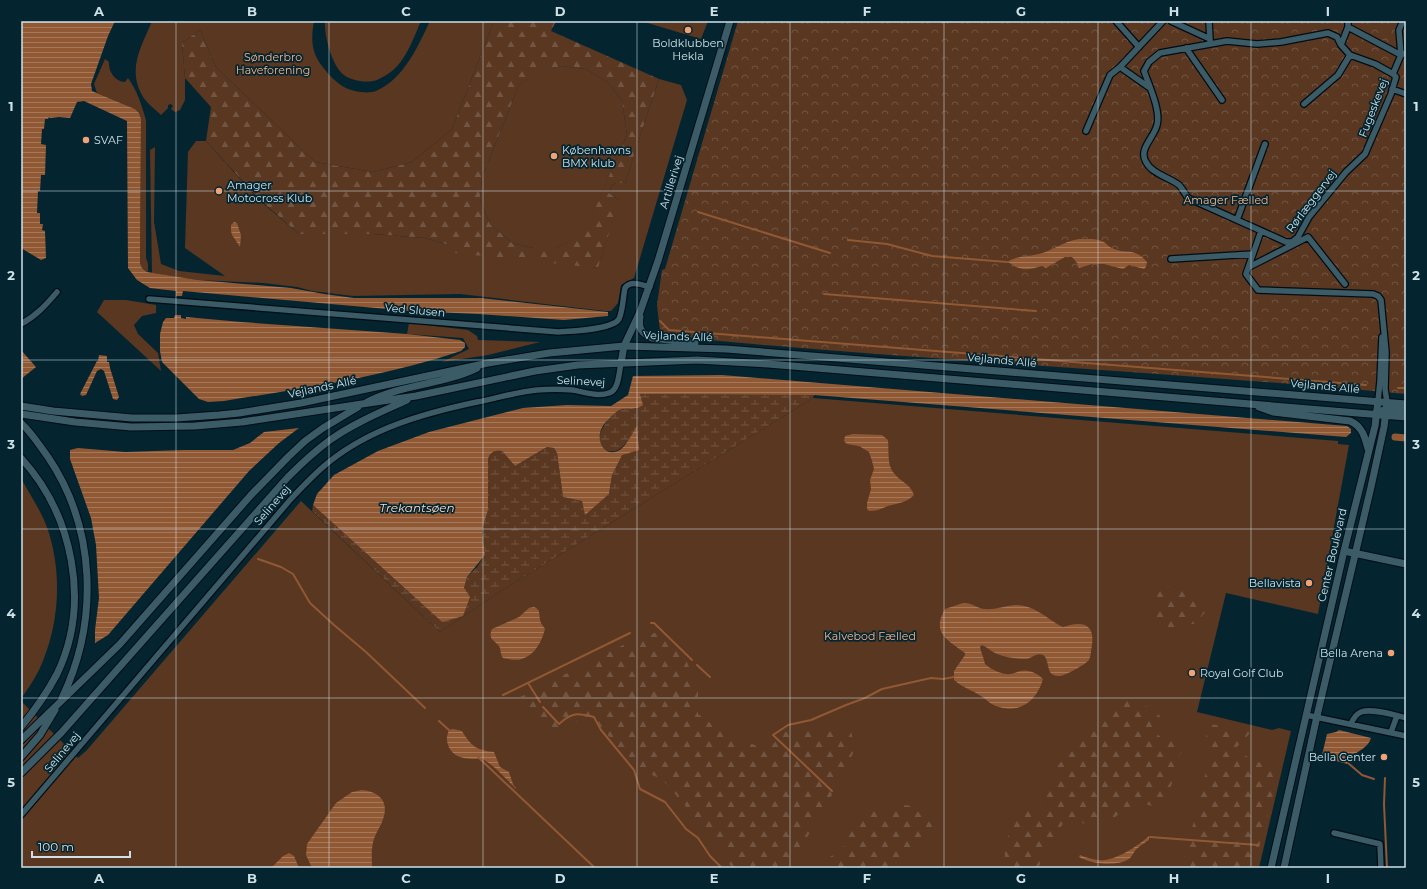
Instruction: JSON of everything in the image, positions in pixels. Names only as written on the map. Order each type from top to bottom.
[{"type":"street","name":"Artillerivej","points":[[624,346],[650,287],[730,21]]},
{"type":"street","points":[[1116,21],[1139,47]]},
{"type":"street","points":[[1086,131],[1110,75],[1120,68],[1163,21]]},
{"type":"street","points":[[1171,21],[1210,42]]},
{"type":"street","points":[[1209,21],[1210,42]]},
{"type":"street","points":[[1393,74],[1404,54],[1399,30],[1404,21]]},
{"type":"street","points":[[1341,45],[1348,24],[1404,54]]},
{"type":"street","name":"Fugeskevej","points":[[1281,42],[1328,34],[1337,36],[1341,45],[1350,55],[1375,64],[1396,77],[1365,154],[1346,172]]},
{"type":"street","name":"Rørlæggervej","points":[[1281,42],[1257,44],[1227,41],[1210,42],[1160,53],[1149,62],[1144,71],[1157,111],[1157,125],[1144,150],[1146,163],[1150,168],[1180,185],[1188,198],[1286,242],[1292,242],[1298,237],[1309,217],[1346,172]]},
{"type":"street","points":[[1186,48],[1222,100]]},
{"type":"street","points":[[1304,104],[1338,75],[1350,55]]},
{"type":"street","points":[[1120,68],[1150,88]]},
{"type":"street","points":[[1392,89],[1406,94]]},
{"type":"street","points":[[1236,220],[1265,144]]},
{"type":"street","points":[[1261,231],[1246,274],[1258,290],[1373,294],[1378,296],[1381,300],[1386,352],[1386,409],[1406,410]]},
{"type":"street","points":[[1249,267],[1308,237],[1345,284]]},
{"type":"street","points":[[1171,259],[1253,254]]},
{"type":"street","name":"Ved Slusen","points":[[149,299],[559,332],[589,329],[616,322],[620,314],[625,288],[629,284],[650,287]]},
{"type":"street","points":[[21,324],[34,317],[58,292]]},
{"type":"street","points":[[640,312],[639,324],[645,335],[652,338],[726,349]]},
{"type":"street","points":[[1378,401],[1383,322]]},
{"type":"street","points":[[621,363],[624,346]]},
{"type":"street","name":"Vejlands Allé","points":[[21,406],[60,412],[132,418],[176,418],[233,414],[301,403],[488,363],[549,353],[624,346],[726,349],[1378,401],[1386,409],[1406,417]]},
{"type":"street","name":"Vejlands Allé","points":[[21,414],[131,427],[177,427],[242,422],[416,396],[536,371],[621,363],[697,360],[1376,414],[1386,409],[1406,404]]},
{"type":"street","points":[[21,740],[120,644],[256,491],[305,441],[362,404],[379,396],[398,390],[464,375],[488,363]]},
{"type":"street","name":"Selinevej","points":[[21,815],[34,802],[290,500],[330,461],[360,441],[387,428],[416,417],[457,406],[536,390],[560,390],[600,394],[608,393],[615,387],[621,363]]},
{"type":"street","points":[[21,773],[61,734],[288,477],[309,456],[330,439],[375,414],[416,396]]},
{"type":"street","name":"Center Boulevard","points":[[1271,868],[1344,550],[1368,449],[1375,426],[1378,401]]},
{"type":"street","name":"Vejlands Allé","points":[[1249,404],[1273,412],[1354,422],[1363,432],[1368,449]]},
{"type":"street","name":"Center Boulevard","points":[[1284,868],[1317,716],[1356,553],[1386,409]]},
{"type":"street","points":[[21,423],[35,437],[52,464],[65,488],[76,517],[84,546],[87,605],[83,637],[74,669],[60,703],[40,735],[21,757]]},
{"type":"street","points":[[21,458],[40,481],[64,529],[71,559],[74,587],[71,623],[67,645],[57,672],[44,697],[21,727]]},
{"type":"street","points":[[1344,550],[1406,564]]},
{"type":"street","points":[[1351,724],[1354,718],[1361,712],[1372,711],[1406,718]]},
{"type":"street","points":[[1306,715],[1317,716],[1406,736]]},
{"type":"street","points":[[1391,732],[1397,716]]},
{"type":"street","points":[[1334,833],[1380,844],[1381,868]]},
{"type":"green space","name":"Sønderbro Haveforening","points":[[152,21],[314,21],[312,42],[315,54],[324,69],[346,88],[353,91],[373,92],[386,86],[395,79],[409,61],[430,21],[494,21],[452,129],[412,162],[373,172],[315,162],[216,67],[200,30],[182,43],[185,100],[180,110],[175,112],[171,109],[173,106],[171,104],[168,105],[168,108],[161,115],[142,95],[136,76],[136,66],[140,48]]},
{"type":"green space","points":[[325,21],[421,21],[409,48],[397,66],[379,79],[366,82],[351,79],[340,71],[332,58],[327,42]]},
{"type":"green space","points":[[494,21],[556,21],[551,31],[659,79],[625,183],[616,183],[612,185],[609,193],[619,200],[619,202],[598,268],[455,253],[449,245],[425,238],[373,234],[299,234],[260,200],[206,141],[211,107],[185,78],[182,43],[200,30],[216,67],[315,162],[373,172],[412,162],[452,129]],"holes":[[[561,66],[586,69],[609,83],[622,101],[627,135],[584,233],[556,248],[533,248],[512,243],[490,224],[480,200],[482,177],[519,85],[540,72]]]},
{"type":"green space","name":"Boldklubben Hekla","points":[[641,21],[708,21],[701,39]]},
{"type":"green space","name":"Amager Fælled","points":[[738,21],[1406,21],[1406,394],[851,352],[666,336],[660,331],[657,305],[662,270],[665,269]]},
{"type":"green space","points":[[105,59],[109,62],[111,72],[115,78],[121,82],[125,82],[128,78],[139,98],[146,120],[146,258],[148,272],[142,268],[140,263],[141,120],[139,113],[135,109],[97,93],[94,84]]},
{"type":"green space","name":"Københavns BMX klub","points":[[561,66],[586,69],[609,83],[622,101],[627,135],[584,234],[556,248],[533,248],[512,243],[490,224],[480,200],[482,177],[519,85],[540,71]]},
{"type":"green space","name":"Amager Motocross Klub","points":[[659,79],[681,85],[687,100],[634,278],[621,285],[618,303],[611,311],[460,294],[353,296],[263,283],[198,280],[152,273],[150,150],[155,147],[154,222],[161,264],[179,271],[225,276],[185,248],[188,152],[196,141],[206,141],[259,200],[299,234],[373,234],[425,238],[449,245],[598,268],[619,200],[609,193],[612,185],[616,183],[625,183]]},
{"type":"green space","points":[[104,300],[126,300],[156,305],[156,313],[142,316],[134,325],[138,334],[158,353],[161,371],[97,312]]},
{"type":"green space","points":[[409,323],[468,330],[477,336],[478,340],[540,342],[488,355],[442,362],[469,349],[463,338],[407,334]]},
{"type":"green space","points":[[640,394],[814,395],[813,398],[501,591],[440,632],[312,511],[313,505],[442,622],[464,588],[467,577],[477,567],[485,555],[482,530],[488,510],[488,459],[491,453],[495,451],[502,451],[515,466],[547,447],[554,448],[557,453],[563,497],[582,501],[585,514],[609,494],[612,475],[627,440],[621,448],[609,451],[602,446],[600,441],[601,432],[606,423],[617,411],[621,409],[636,409]]},
{"type":"green space","name":"Kalvebod Fælled","points":[[813,398],[1338,441],[1338,444],[1349,445],[1318,614],[1226,593],[1197,712],[1272,730],[1279,728],[1291,731],[1259,868],[21,868],[21,701],[78,758],[87,750],[301,501],[440,632],[501,591]]},
{"type":"green space","points":[[21,478],[39,510],[48,530],[53,547],[56,565],[57,601],[55,619],[46,654],[37,674],[21,699]]},
{"type":"green space","points":[[1157,585],[1177,588],[1194,597],[1208,597],[1211,601],[1208,608],[1197,623],[1188,625],[1178,633],[1174,634],[1154,625],[1147,618],[1159,598],[1155,595],[1154,586]]},
{"type":"green space","points":[[668,628],[687,662],[698,690],[698,714],[717,728],[768,751],[785,729],[851,731],[855,749],[839,783],[789,868],[732,868],[705,829],[663,780],[635,767],[600,726],[584,718],[568,727],[555,741],[514,700],[625,644]]},
{"type":"green space","points":[[1129,699],[1137,699],[1162,718],[1164,722],[1157,734],[1163,738],[1169,739],[1182,738],[1183,750],[1176,761],[1177,769],[1166,800],[1161,805],[1152,806],[1145,804],[1126,808],[1114,818],[1102,821],[1087,824],[1077,822],[1063,824],[1054,836],[1049,850],[1039,866],[1033,868],[1009,868],[1005,858],[1004,844],[1019,816],[1031,808],[1048,806],[1039,793],[1052,780],[1055,768],[1072,751],[1073,747],[1084,739],[1085,735],[1097,728],[1108,715]]},
{"type":"green space","points":[[1211,724],[1251,732],[1234,750],[1269,767],[1276,783],[1254,868],[1183,868],[1201,788],[1208,766],[1206,735]]},
{"type":"green space","points":[[872,804],[884,810],[896,804],[912,806],[936,828],[908,856],[903,868],[821,868],[831,856],[842,850],[850,830]]},
{"type":"water","points":[[21,21],[115,21],[108,36],[91,84],[92,91],[135,109],[139,113],[141,119],[140,263],[142,268],[147,272],[198,280],[291,288],[354,298],[481,298],[608,312],[608,316],[564,320],[410,311],[183,291],[182,296],[176,296],[176,291],[150,288],[137,280],[128,268],[127,121],[84,101],[77,102],[70,118],[49,117],[48,119],[45,119],[44,129],[42,129],[41,144],[46,145],[45,175],[41,175],[40,191],[38,191],[37,213],[40,213],[40,224],[43,224],[42,230],[45,231],[46,258],[41,260],[21,248]]},
{"type":"water","points":[[234,222],[237,223],[241,235],[240,247],[231,231],[231,225]]},
{"type":"water","points":[[1079,239],[1098,240],[1117,250],[1138,254],[1147,262],[1146,267],[1144,269],[1129,265],[1123,269],[1104,264],[1092,264],[1079,268],[1072,257],[1065,257],[1046,268],[1042,266],[1022,269],[1007,262],[1017,258],[1040,254],[1067,242]]},
{"type":"water","points":[[175,315],[181,315],[181,318],[186,319],[186,317],[407,334],[460,340],[465,343],[465,347],[461,351],[432,360],[373,375],[224,401],[208,402],[199,399],[162,362],[160,351],[160,334],[163,322],[166,318],[174,318]]},
{"type":"water","points":[[21,350],[36,367],[21,379]]},
{"type":"water","points":[[99,355],[107,356],[107,362],[109,362],[119,397],[117,400],[113,399],[104,371],[101,369],[97,371],[86,395],[82,396],[80,394],[98,361]]},
{"type":"water","name":"Trekantsøen","points":[[722,375],[1347,426],[1351,429],[1351,433],[1346,437],[814,395],[640,394],[643,405],[635,409],[622,409],[616,412],[602,427],[600,433],[600,440],[605,449],[609,452],[615,452],[625,445],[637,426],[639,450],[622,455],[612,475],[609,494],[585,515],[582,501],[563,497],[557,453],[554,448],[547,447],[515,466],[502,451],[495,451],[491,453],[488,459],[488,510],[482,530],[485,555],[467,577],[464,588],[470,597],[463,616],[442,622],[313,505],[317,494],[334,475],[378,451],[429,432],[523,408],[567,405],[611,406],[628,395],[633,376]]},
{"type":"water","points":[[299,428],[279,443],[249,471],[108,635],[95,643],[99,598],[96,545],[91,518],[70,459],[70,450],[78,448],[125,452],[233,450],[250,443],[264,432]]},
{"type":"water","points":[[853,434],[882,435],[888,440],[891,469],[910,488],[914,495],[911,498],[879,510],[869,511],[867,509],[871,489],[870,480],[874,469],[869,452],[859,446],[847,444],[844,441],[845,436]]},
{"type":"water","points":[[963,603],[969,603],[984,609],[1022,605],[1035,610],[1063,627],[1076,624],[1085,625],[1089,628],[1092,637],[1089,660],[1080,667],[1066,674],[1055,676],[1050,671],[1047,661],[1043,655],[1038,654],[1028,659],[1013,658],[997,654],[982,645],[980,647],[985,664],[994,670],[1008,674],[1020,671],[1030,671],[1043,679],[1032,700],[1026,704],[1012,709],[994,705],[954,680],[954,671],[965,653],[943,635],[940,624],[941,617],[945,609]]},
{"type":"water","points":[[534,607],[539,612],[541,623],[545,629],[537,647],[531,654],[520,660],[503,658],[499,646],[491,637],[492,629],[519,617],[529,608]]},
{"type":"water","points":[[453,729],[462,731],[471,744],[478,748],[494,752],[500,767],[509,772],[513,784],[517,790],[491,764],[486,761],[481,759],[463,758],[455,755],[448,745],[447,739],[449,730]]},
{"type":"water","points":[[1339,730],[1371,738],[1365,747],[1348,758],[1349,762],[1347,764],[1322,755],[1327,734]]},
{"type":"water","points":[[362,790],[369,791],[379,796],[385,809],[382,822],[375,835],[372,846],[372,868],[312,868],[306,855],[307,844],[336,803],[352,792]]},
{"type":"water","points":[[1149,836],[1149,840],[1137,848],[1129,859],[1118,863],[1097,863],[1079,857],[1080,855],[1099,860],[1110,859],[1128,851]]},
{"type":"water","points":[[289,853],[294,856],[299,868],[271,868],[283,856]]},
{"type":"waterway","points":[[698,212],[830,253]]},
{"type":"waterway","points":[[848,240],[887,244],[932,256],[1007,262]]},
{"type":"waterway","points":[[824,294],[1036,311]]},
{"type":"waterway","points":[[660,321],[669,330],[1366,385]]},
{"type":"waterway","points":[[1398,388],[1406,388]]},
{"type":"waterway","points":[[1395,437],[1406,438]]},
{"type":"waterway","points":[[258,559],[281,567],[293,574],[310,603],[366,652],[425,708]]},
{"type":"waterway","points":[[651,623],[654,623],[692,660]]},
{"type":"waterway","points":[[503,695],[630,633]]},
{"type":"waterway","points":[[697,665],[710,677]]},
{"type":"waterway","points":[[832,791],[773,735],[788,725],[811,720],[865,698],[882,689],[931,678],[943,679],[954,677]]},
{"type":"waterway","points":[[528,683],[540,702]]},
{"type":"waterway","points":[[543,707],[559,724],[575,714],[594,717],[601,730],[634,770],[640,789],[665,802],[686,829],[698,838],[710,856],[722,868]]},
{"type":"waterway","points":[[439,721],[450,731]]},
{"type":"waterway","points":[[478,757],[595,868]]},
{"type":"waterway","points":[[1348,763],[1362,775],[1374,779]]},
{"type":"waterway","points":[[1385,778],[1384,804],[1387,868]]},
{"type":"waterway","points":[[1150,837],[1258,845]]},
{"type":"place","name":"Boldklubben Hekla","points":[[688,30]]},
{"type":"place","name":"SVAF","points":[[86,140]]},
{"type":"place","name":"Københavns BMX klub","points":[[554,156]]},
{"type":"place","name":"Amager Motocross Klub","points":[[219,191]]},
{"type":"place","name":"Bellavista","points":[[1309,583]]},
{"type":"place","name":"Bella Arena","points":[[1391,653]]},
{"type":"place","name":"Royal Golf Club","points":[[1192,673]]},
{"type":"place","name":"Bella Center","points":[[1384,757]]}]
